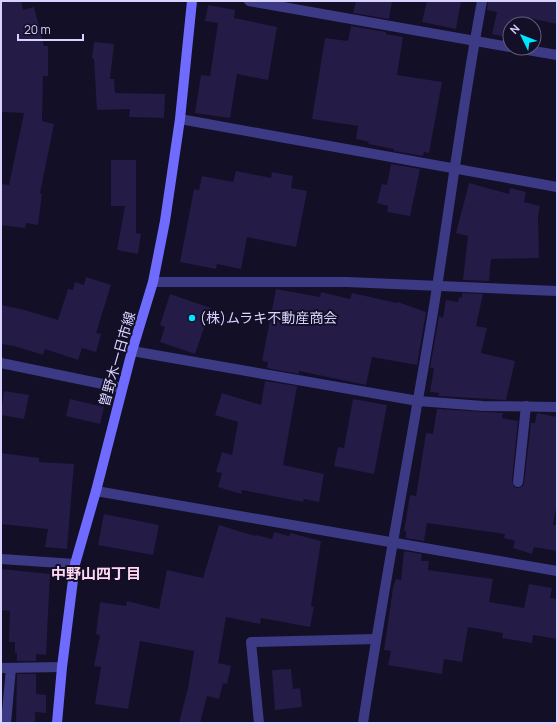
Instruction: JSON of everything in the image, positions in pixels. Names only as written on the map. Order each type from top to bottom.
[{"type":"main road","name":"曽野木一日市線","points":[[57,723],[62,667],[75,564],[96,491],[132,351],[153,282],[165,221],[180,119],[192,1]]},
{"type":"street","points":[[249,1],[502,46]]},
{"type":"street","points":[[363,723],[392,543],[437,287],[456,170],[474,41],[482,1]]},
{"type":"street","points":[[542,52],[557,55]]},
{"type":"street","points":[[180,119],[557,187]]},
{"type":"street","points":[[153,282],[347,282],[557,291]]},
{"type":"street","points":[[132,351],[418,401],[482,406],[557,407]]},
{"type":"street","points":[[1,363],[122,388]]},
{"type":"street","points":[[518,482],[526,406]]},
{"type":"street","points":[[96,491],[557,571]]},
{"type":"street","points":[[1,559],[75,564]]},
{"type":"street","points":[[258,723],[251,642],[376,638]]},
{"type":"street","points":[[6,723],[6,668],[62,667]]},
{"type":"building","points":[[1,1],[21,1],[23,10],[34,7],[44,46],[48,46],[48,76],[43,76],[42,121],[54,124],[40,193],[42,194],[38,225],[26,223],[25,228],[1,225],[1,184],[9,185],[24,113],[1,112]]},
{"type":"building","points":[[356,1],[392,1],[389,19],[353,13]]},
{"type":"building","points":[[427,1],[461,1],[456,29],[422,22]]},
{"type":"building","points":[[488,1],[557,1],[557,24],[542,21],[542,16],[502,16],[502,36],[492,34],[497,12],[487,10]]},
{"type":"building","points":[[208,5],[235,10],[234,18],[277,27],[268,80],[237,74],[230,118],[195,113],[201,75],[210,76],[218,23],[205,21]]},
{"type":"building","points":[[351,26],[386,32],[386,34],[403,37],[397,75],[442,82],[429,153],[424,152],[423,156],[394,151],[394,149],[368,144],[369,142],[356,139],[358,126],[312,119],[325,38],[348,41]]},
{"type":"building","points":[[94,42],[114,44],[110,79],[114,79],[115,93],[165,94],[164,118],[129,117],[130,109],[97,110],[94,59],[92,58]]},
{"type":"building","points":[[111,160],[136,160],[136,233],[141,234],[138,254],[117,250],[125,206],[111,206]]},
{"type":"building","points":[[391,164],[420,169],[410,216],[387,212],[388,206],[377,203],[382,184],[387,185]]},
{"type":"building","points":[[236,171],[271,178],[272,172],[293,176],[291,188],[307,191],[296,247],[247,237],[241,269],[217,264],[216,269],[180,262],[194,189],[199,190],[202,176],[233,182]]},
{"type":"building","points":[[469,183],[509,194],[510,188],[526,192],[524,202],[540,206],[538,216],[539,258],[491,259],[489,281],[463,280],[468,236],[456,233]]},
{"type":"building","points":[[86,277],[111,285],[96,333],[101,334],[96,352],[82,348],[78,360],[45,349],[43,355],[14,346],[1,344],[1,305],[21,309],[58,320],[68,289],[73,290],[75,282],[84,285]]},
{"type":"building","points":[[276,289],[320,297],[321,292],[350,299],[352,293],[398,302],[426,312],[417,365],[372,357],[366,385],[299,371],[299,374],[267,368],[268,362],[262,361]]},
{"type":"building","points":[[462,293],[483,294],[476,326],[487,328],[481,353],[515,361],[506,400],[438,396],[439,393],[430,392],[434,368],[430,368],[439,316],[443,318],[446,300],[458,302],[459,297],[462,298]]},
{"type":"building","points":[[170,294],[211,308],[195,354],[160,342],[165,327],[160,325]]},
{"type":"building","points":[[265,381],[297,386],[283,465],[324,474],[319,502],[304,499],[303,502],[242,490],[241,494],[218,487],[222,473],[216,472],[222,452],[232,455],[238,422],[215,415],[222,393],[261,405]]},
{"type":"building","points":[[4,391],[29,395],[24,419],[1,415]]},
{"type":"building","points":[[70,399],[104,407],[100,424],[66,416]]},
{"type":"building","points":[[353,399],[387,405],[374,474],[334,466],[338,447],[344,448]]},
{"type":"building","points":[[437,409],[503,413],[502,418],[518,421],[512,481],[514,487],[518,488],[523,486],[524,483],[531,423],[535,423],[537,413],[557,417],[557,502],[553,525],[557,525],[557,551],[534,547],[532,554],[513,548],[515,541],[504,538],[505,534],[427,523],[424,541],[406,538],[406,531],[404,531],[410,495],[416,496],[426,433],[433,434]]},
{"type":"building","points":[[1,453],[39,458],[39,462],[74,464],[67,549],[45,547],[48,529],[1,524]]},
{"type":"building","points":[[104,514],[159,525],[153,555],[98,545]]},
{"type":"building","points":[[219,525],[255,536],[272,539],[274,532],[289,536],[290,533],[321,541],[311,606],[314,607],[310,627],[261,618],[260,624],[226,617],[218,663],[231,666],[227,684],[223,683],[219,699],[207,696],[200,723],[179,723],[188,688],[194,651],[140,641],[128,709],[95,704],[101,667],[94,666],[100,635],[96,634],[100,602],[126,606],[127,601],[159,609],[167,570],[203,578]]},
{"type":"building","points":[[404,551],[422,554],[421,561],[429,561],[428,570],[493,579],[489,602],[524,608],[529,584],[552,588],[550,598],[557,599],[557,639],[533,635],[532,643],[502,638],[503,633],[468,627],[462,662],[444,659],[442,674],[388,665],[391,651],[384,650],[393,588],[396,579],[401,580]]},
{"type":"building","points":[[1,569],[50,574],[46,655],[36,654],[36,661],[17,661],[15,642],[9,642],[10,611],[1,610]]},
{"type":"building","points":[[291,669],[293,689],[300,688],[302,707],[275,710],[272,670]]},
{"type":"building","points":[[17,674],[36,674],[36,694],[46,695],[46,713],[35,712],[35,722],[16,722]]},
{"type":"place","name":"(株)ムラキ不動産商会","points":[[192,318]]},
{"type":"district","name":"中野山四丁目","points":[[96,574]]}]
